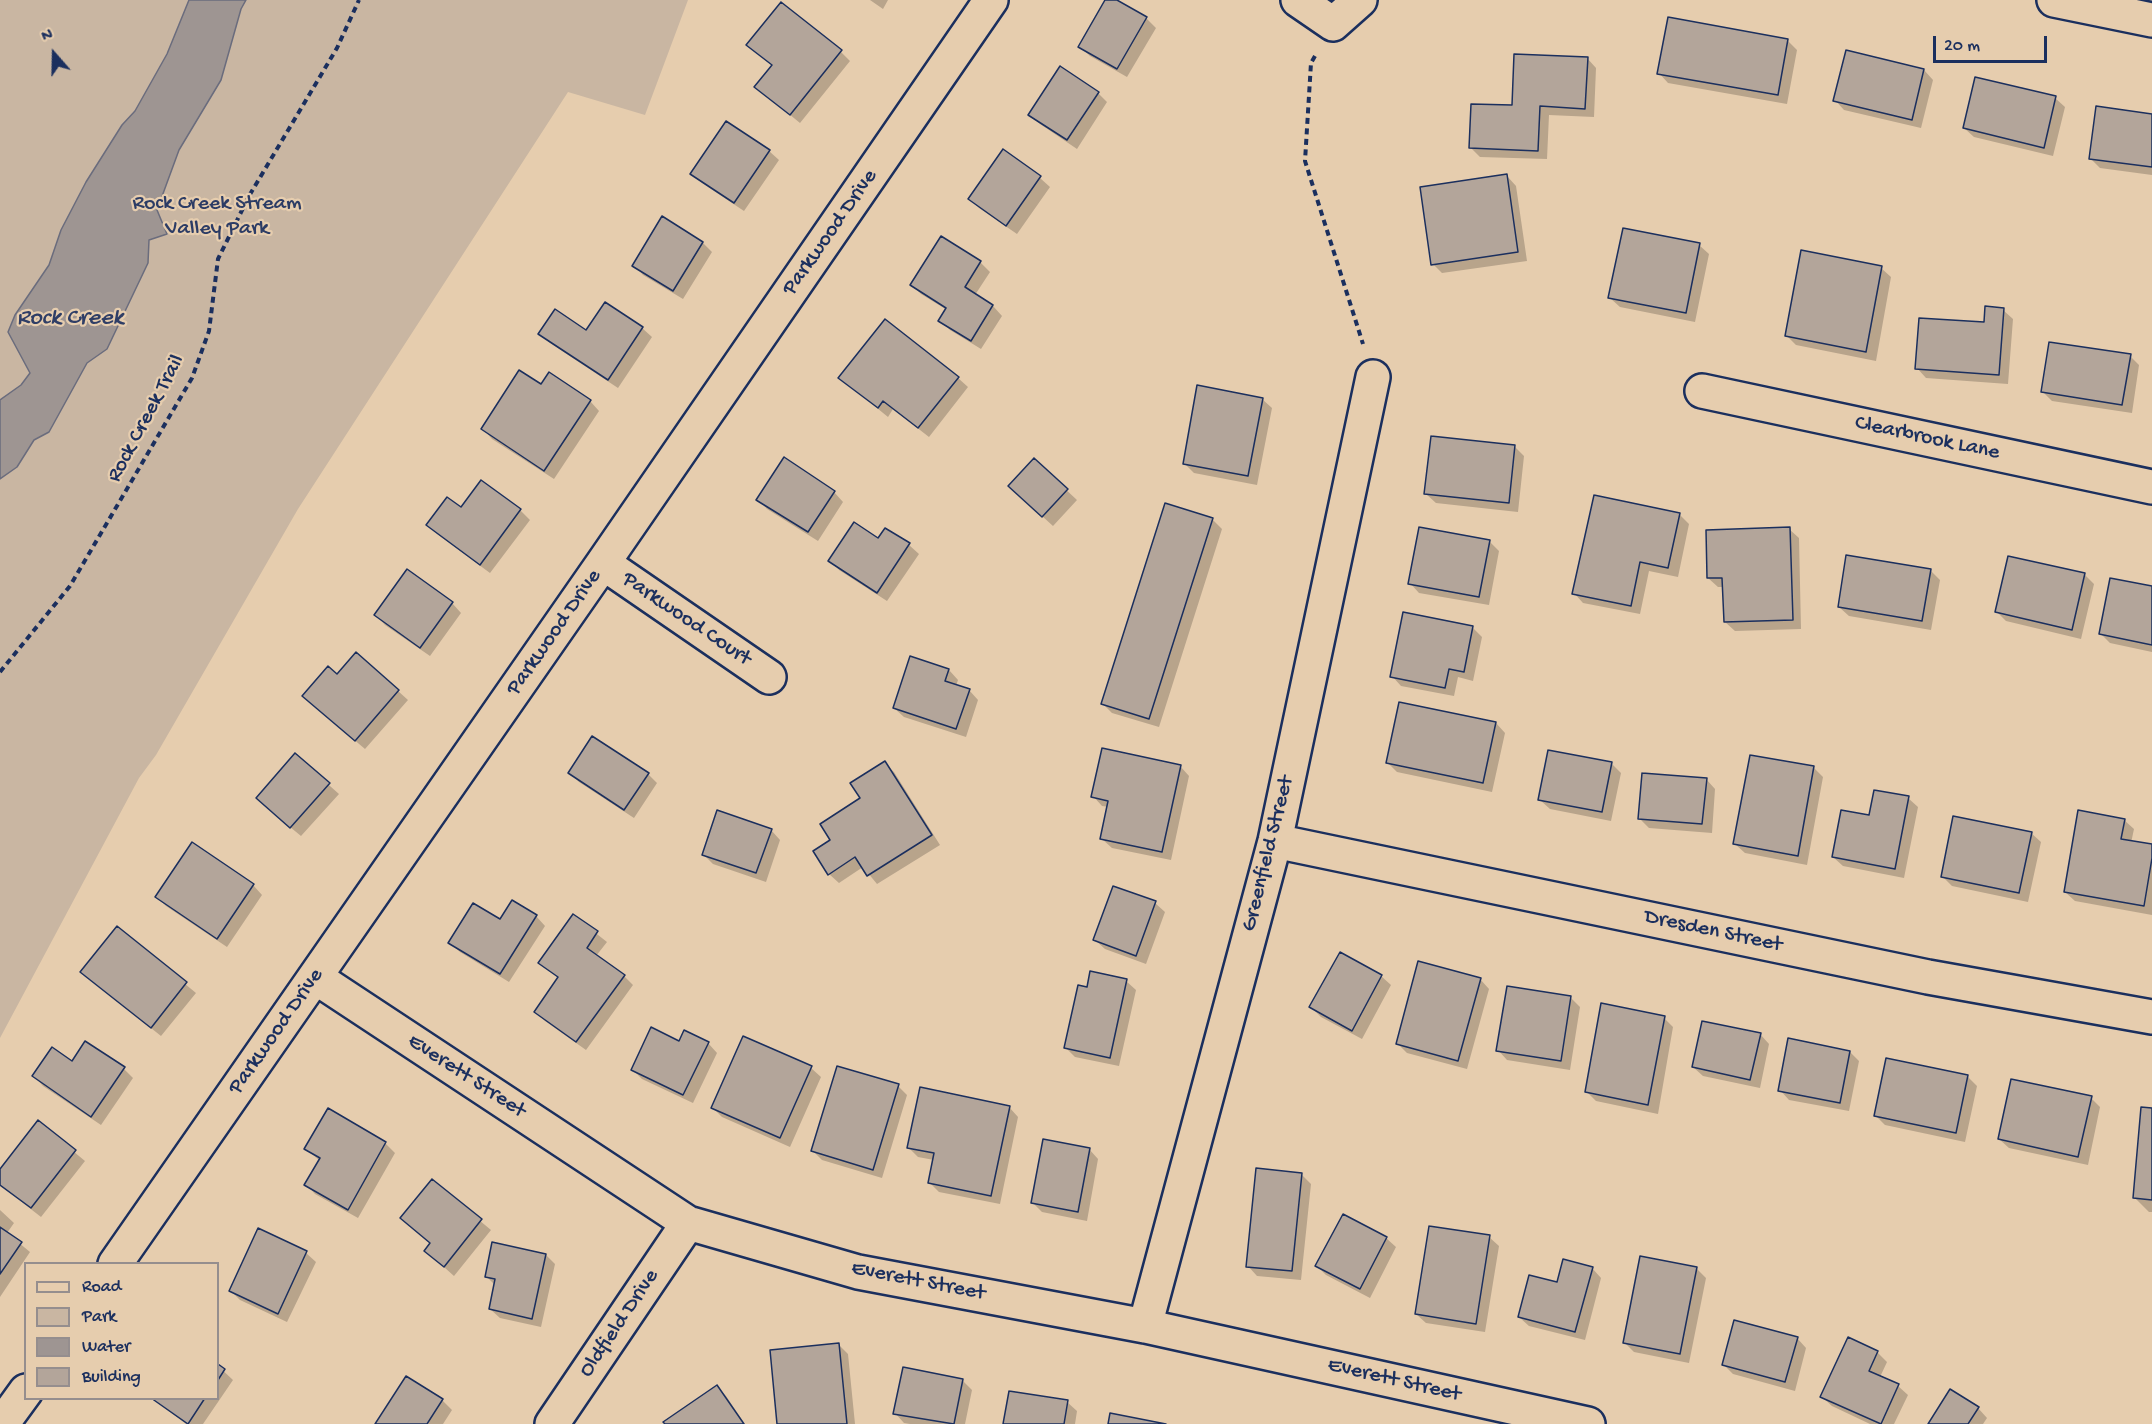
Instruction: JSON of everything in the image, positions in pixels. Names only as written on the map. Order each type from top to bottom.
[{"type":"street","name":"Parkwood Drive","points":[[116,1262],[603,563],[991,0]]},
{"type":"street","points":[[1298,0],[1333,24],[1360,0]]},
{"type":"street","points":[[2054,0],[2152,20]]},
{"type":"street","name":"Greenfield Street","points":[[1144,1326],[1275,841],[1373,377]]},
{"type":"street","name":"Clearbrook Lane","points":[[1702,391],[2152,487]]},
{"type":"street","name":"Parkwood Court","points":[[603,563],[769,677]]},
{"type":"street","name":"Dresden Street","points":[[1275,841],[1928,977],[2152,1017]]},
{"type":"street","name":"Everett Street","points":[[315,977],[688,1223],[858,1272],[1144,1326],[1588,1424]]},
{"type":"street","name":"Oldfield Drive","points":[[552,1424],[688,1223]]},
{"type":"street","points":[[3,1424],[24,1394]]},
{"type":"path","name":"Rock Creek Trail","points":[[0,672],[70,586],[192,378],[208,331],[218,259],[249,196],[337,48],[359,0]]},
{"type":"path","points":[[1333,24],[1311,63],[1305,161],[1373,377]]},
{"type":"green space","name":"Rock Creek Stream Valley Park","points":[[0,0],[688,0],[645,115],[568,92],[298,509],[156,755],[139,778],[0,1038]]},
{"type":"water","name":"Rock Creek","points":[[189,0],[246,0],[241,9],[221,80],[179,150],[157,210],[167,234],[149,240],[148,263],[107,349],[87,363],[49,432],[34,440],[17,467],[0,479],[0,400],[21,385],[30,373],[8,332],[15,315],[49,265],[61,230],[86,182],[122,125],[135,111],[167,54]]},
{"type":"building","points":[[1105,0],[1117,0],[1147,17],[1117,69],[1078,47]]},
{"type":"building","points":[[781,2],[842,50],[790,115],[754,87],[772,65],[746,45]]},
{"type":"building","points":[[1668,17],[1788,39],[1778,95],[1657,74]]},
{"type":"building","points":[[1846,50],[1924,69],[1912,120],[1833,101]]},
{"type":"building","points":[[1514,54],[1588,57],[1585,109],[1540,106],[1538,151],[1469,148],[1471,104],[1512,105]]},
{"type":"building","points":[[1060,66],[1099,92],[1067,140],[1028,115]]},
{"type":"building","points":[[1975,77],[2056,96],[2044,148],[1963,128]]},
{"type":"building","points":[[2096,106],[2152,114],[2152,167],[2089,159]]},
{"type":"building","points":[[726,121],[770,150],[734,203],[690,174]]},
{"type":"building","points":[[1003,149],[1041,176],[1006,226],[968,199]]},
{"type":"building","points":[[1507,174],[1518,252],[1431,265],[1420,187]]},
{"type":"building","points":[[662,216],[703,242],[673,291],[632,266]]},
{"type":"building","points":[[1623,228],[1700,243],[1686,313],[1608,298]]},
{"type":"building","points":[[941,236],[981,261],[965,287],[993,305],[971,341],[938,321],[946,308],[910,285]]},
{"type":"building","points":[[1801,250],[1882,266],[1866,352],[1785,336]]},
{"type":"building","points":[[605,302],[643,327],[608,380],[538,334],[555,309],[586,330]]},
{"type":"building","points":[[1985,306],[2004,308],[1999,375],[1915,369],[1919,318],[1984,322]]},
{"type":"building","points":[[885,319],[959,377],[918,428],[883,401],[878,408],[838,378]]},
{"type":"building","points":[[2049,342],[2131,354],[2122,405],[2041,392]]},
{"type":"building","points":[[519,370],[541,384],[549,372],[591,400],[544,471],[481,429]]},
{"type":"building","points":[[1197,385],[1263,398],[1248,476],[1183,464]]},
{"type":"building","points":[[1431,436],[1515,445],[1509,503],[1424,494]]},
{"type":"building","points":[[784,457],[835,491],[808,532],[756,500]]},
{"type":"building","points":[[1034,458],[1068,489],[1042,517],[1008,486]]},
{"type":"building","points":[[481,480],[521,509],[480,565],[426,525],[447,497],[461,507]]},
{"type":"building","points":[[1594,495],[1680,513],[1668,568],[1640,562],[1631,606],[1572,594]]},
{"type":"building","points":[[1165,503],[1213,518],[1149,719],[1101,704]]},
{"type":"building","points":[[854,522],[878,538],[885,528],[910,543],[877,593],[828,561]]},
{"type":"building","points":[[1419,527],[1490,540],[1479,597],[1408,584]]},
{"type":"building","points":[[1790,527],[1793,620],[1724,622],[1722,578],[1707,578],[1706,530]]},
{"type":"building","points":[[1846,555],[1931,569],[1922,621],[1838,607]]},
{"type":"building","points":[[2008,556],[2085,573],[2072,630],[1995,612]]},
{"type":"building","points":[[407,569],[453,602],[420,648],[374,615]]},
{"type":"building","points":[[2110,578],[2152,586],[2152,645],[2099,634]]},
{"type":"building","points":[[1403,612],[1473,626],[1464,672],[1449,669],[1445,688],[1390,677]]},
{"type":"building","points":[[356,652],[399,690],[355,741],[302,696],[328,666],[337,674]]},
{"type":"building","points":[[910,656],[949,669],[945,681],[970,689],[956,729],[893,708]]},
{"type":"building","points":[[1399,702],[1496,722],[1483,783],[1386,763]]},
{"type":"building","points":[[592,736],[649,773],[624,810],[568,773]]},
{"type":"building","points":[[1102,748],[1181,765],[1162,852],[1100,839],[1108,801],[1091,797]]},
{"type":"building","points":[[1548,750],[1612,762],[1602,812],[1538,800]]},
{"type":"building","points":[[295,753],[330,783],[290,828],[256,798]]},
{"type":"building","points":[[1750,755],[1814,766],[1798,856],[1733,844]]},
{"type":"building","points":[[885,761],[932,835],[867,876],[855,857],[828,875],[813,851],[830,840],[820,824],[860,798],[850,783]]},
{"type":"building","points":[[1642,773],[1707,778],[1702,824],[1638,819]]},
{"type":"building","points":[[1874,790],[1909,796],[1895,869],[1832,857],[1841,810],[1869,815]]},
{"type":"building","points":[[717,810],[772,829],[756,873],[702,855]]},
{"type":"building","points":[[2078,810],[2125,819],[2121,839],[2152,844],[2144,906],[2064,892]]},
{"type":"building","points":[[1953,816],[2032,832],[2019,893],[1941,877]]},
{"type":"building","points":[[192,842],[254,884],[217,939],[155,897]]},
{"type":"building","points":[[1113,886],[1156,901],[1136,956],[1093,940]]},
{"type":"building","points":[[512,900],[537,915],[500,974],[448,943],[473,903],[500,919]]},
{"type":"building","points":[[573,914],[598,931],[587,948],[625,975],[576,1042],[534,1012],[558,977],[538,963]]},
{"type":"building","points":[[117,926],[187,982],[151,1028],[80,972]]},
{"type":"building","points":[[1340,952],[1382,975],[1352,1031],[1309,1007]]},
{"type":"building","points":[[1418,961],[1481,978],[1458,1061],[1396,1044]]},
{"type":"building","points":[[1090,971],[1127,979],[1110,1058],[1064,1048],[1078,985],[1087,987]]},
{"type":"building","points":[[1507,986],[1571,996],[1561,1061],[1496,1051]]},
{"type":"building","points":[[1601,1003],[1665,1016],[1648,1105],[1585,1092]]},
{"type":"building","points":[[1702,1021],[1761,1033],[1750,1080],[1692,1067]]},
{"type":"building","points":[[651,1027],[679,1041],[684,1030],[709,1042],[683,1095],[631,1070]]},
{"type":"building","points":[[743,1036],[812,1066],[780,1138],[711,1108]]},
{"type":"building","points":[[1788,1038],[1850,1051],[1840,1103],[1778,1091]]},
{"type":"building","points":[[85,1041],[125,1067],[91,1117],[32,1076],[52,1047],[72,1061]]},
{"type":"building","points":[[1886,1058],[1968,1075],[1956,1133],[1874,1116]]},
{"type":"building","points":[[837,1066],[899,1084],[873,1170],[811,1151]]},
{"type":"building","points":[[2011,1079],[2092,1096],[2078,1157],[1998,1139]]},
{"type":"building","points":[[920,1087],[1010,1106],[991,1196],[928,1183],[934,1153],[907,1148]]},
{"type":"building","points":[[2141,1107],[2152,1108],[2152,1200],[2133,1198]]},
{"type":"building","points":[[328,1108],[386,1142],[348,1210],[304,1185],[320,1158],[304,1149]]},
{"type":"building","points":[[38,1120],[76,1150],[31,1208],[0,1185],[0,1169]]},
{"type":"building","points":[[1043,1139],[1090,1148],[1078,1212],[1031,1203]]},
{"type":"building","points":[[1256,1168],[1302,1173],[1292,1271],[1246,1267]]},
{"type":"building","points":[[432,1179],[482,1219],[444,1267],[424,1251],[430,1243],[400,1218]]},
{"type":"building","points":[[1343,1214],[1387,1237],[1360,1289],[1315,1266]]},
{"type":"building","points":[[1429,1226],[1490,1235],[1476,1324],[1415,1314]]},
{"type":"building","points":[[0,1227],[22,1242],[0,1274]]},
{"type":"building","points":[[258,1228],[307,1251],[278,1314],[229,1291]]},
{"type":"building","points":[[492,1242],[546,1254],[532,1319],[489,1309],[495,1279],[485,1277]]},
{"type":"building","points":[[1640,1256],[1697,1267],[1680,1354],[1623,1343]]},
{"type":"building","points":[[1563,1259],[1593,1267],[1575,1332],[1518,1317],[1529,1275],[1557,1282]]},
{"type":"building","points":[[1734,1320],[1798,1337],[1785,1382],[1722,1365]]},
{"type":"building","points":[[1848,1337],[1878,1351],[1869,1371],[1899,1384],[1881,1424],[1820,1397]]},
{"type":"building","points":[[839,1343],[847,1424],[777,1424],[770,1350]]},
{"type":"building","points":[[219,1365],[225,1369],[219,1378]]},
{"type":"building","points":[[903,1367],[963,1379],[954,1424],[893,1414]]},
{"type":"building","points":[[406,1376],[443,1399],[427,1424],[375,1424]]},
{"type":"building","points":[[717,1385],[744,1424],[665,1424],[663,1422]]},
{"type":"building","points":[[1950,1389],[1979,1407],[1968,1424],[1928,1424]]},
{"type":"building","points":[[1009,1391],[1068,1400],[1064,1424],[1003,1424]]},
{"type":"building","points":[[154,1400],[204,1400],[188,1424]]},
{"type":"building","points":[[1110,1413],[1166,1424],[1108,1424]]}]
